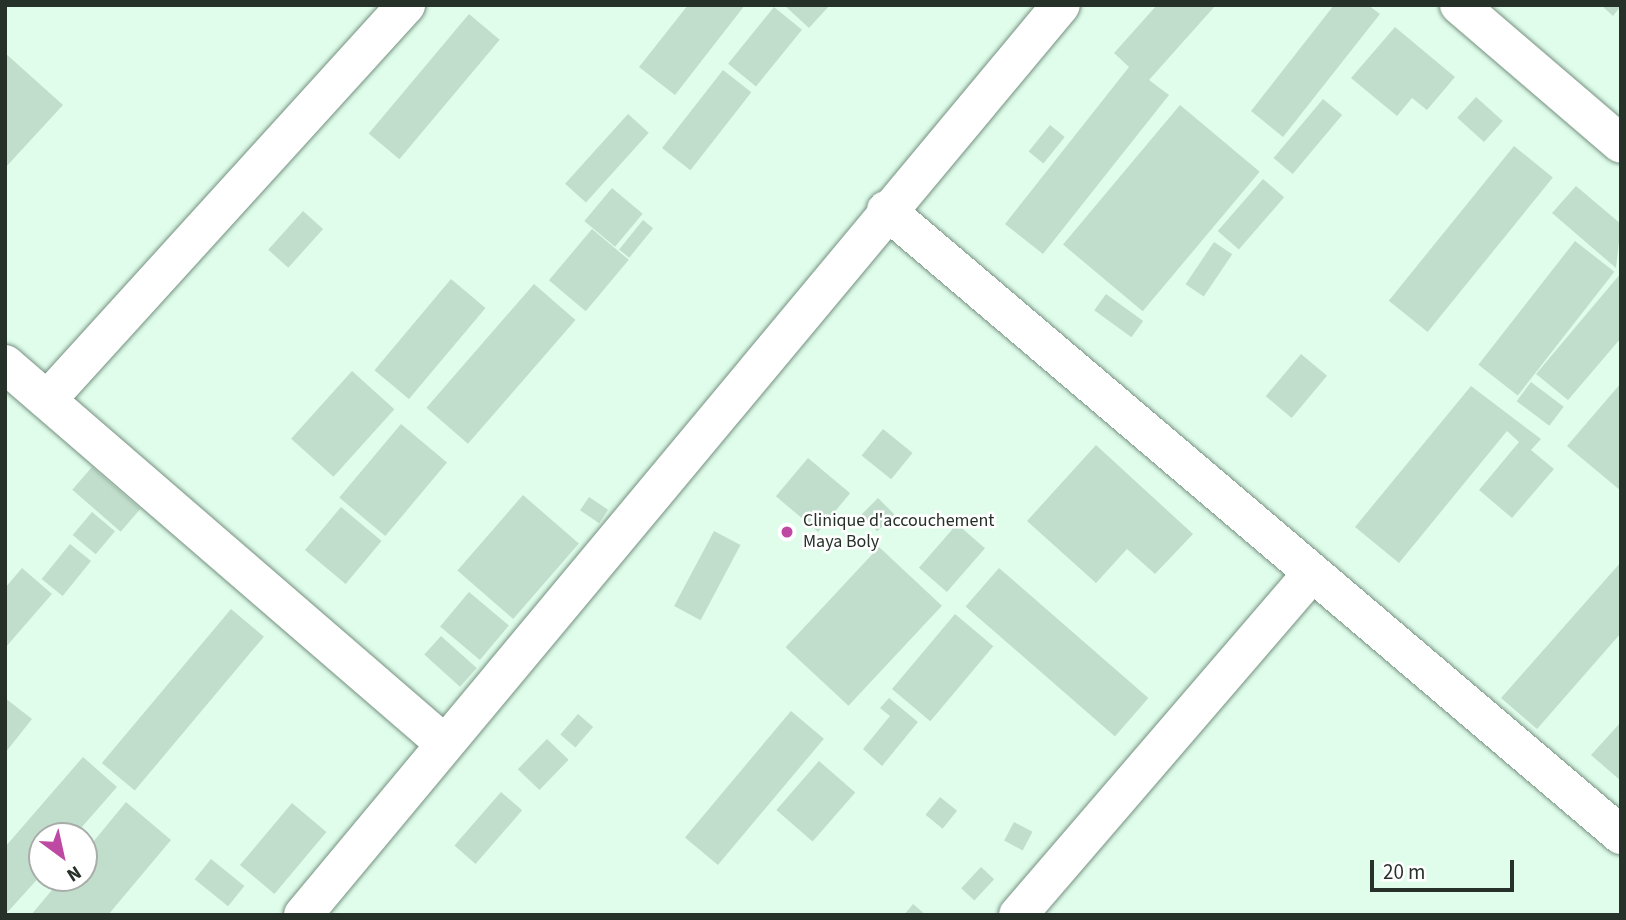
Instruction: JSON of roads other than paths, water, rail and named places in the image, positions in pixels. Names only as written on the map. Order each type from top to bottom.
[{"type":"street","points":[[47,400],[406,5]]},
{"type":"street","points":[[303,915],[886,210],[1062,5]]},
{"type":"street","points":[[1459,5],[1621,144]]},
{"type":"street","points":[[886,210],[1621,835]]},
{"type":"street","points":[[5,364],[445,744]]},
{"type":"street","points":[[1018,915],[1312,573]]},
{"type":"place","name":"Clinique d'accouchement Maya Boly","points":[[787,532]]}]
